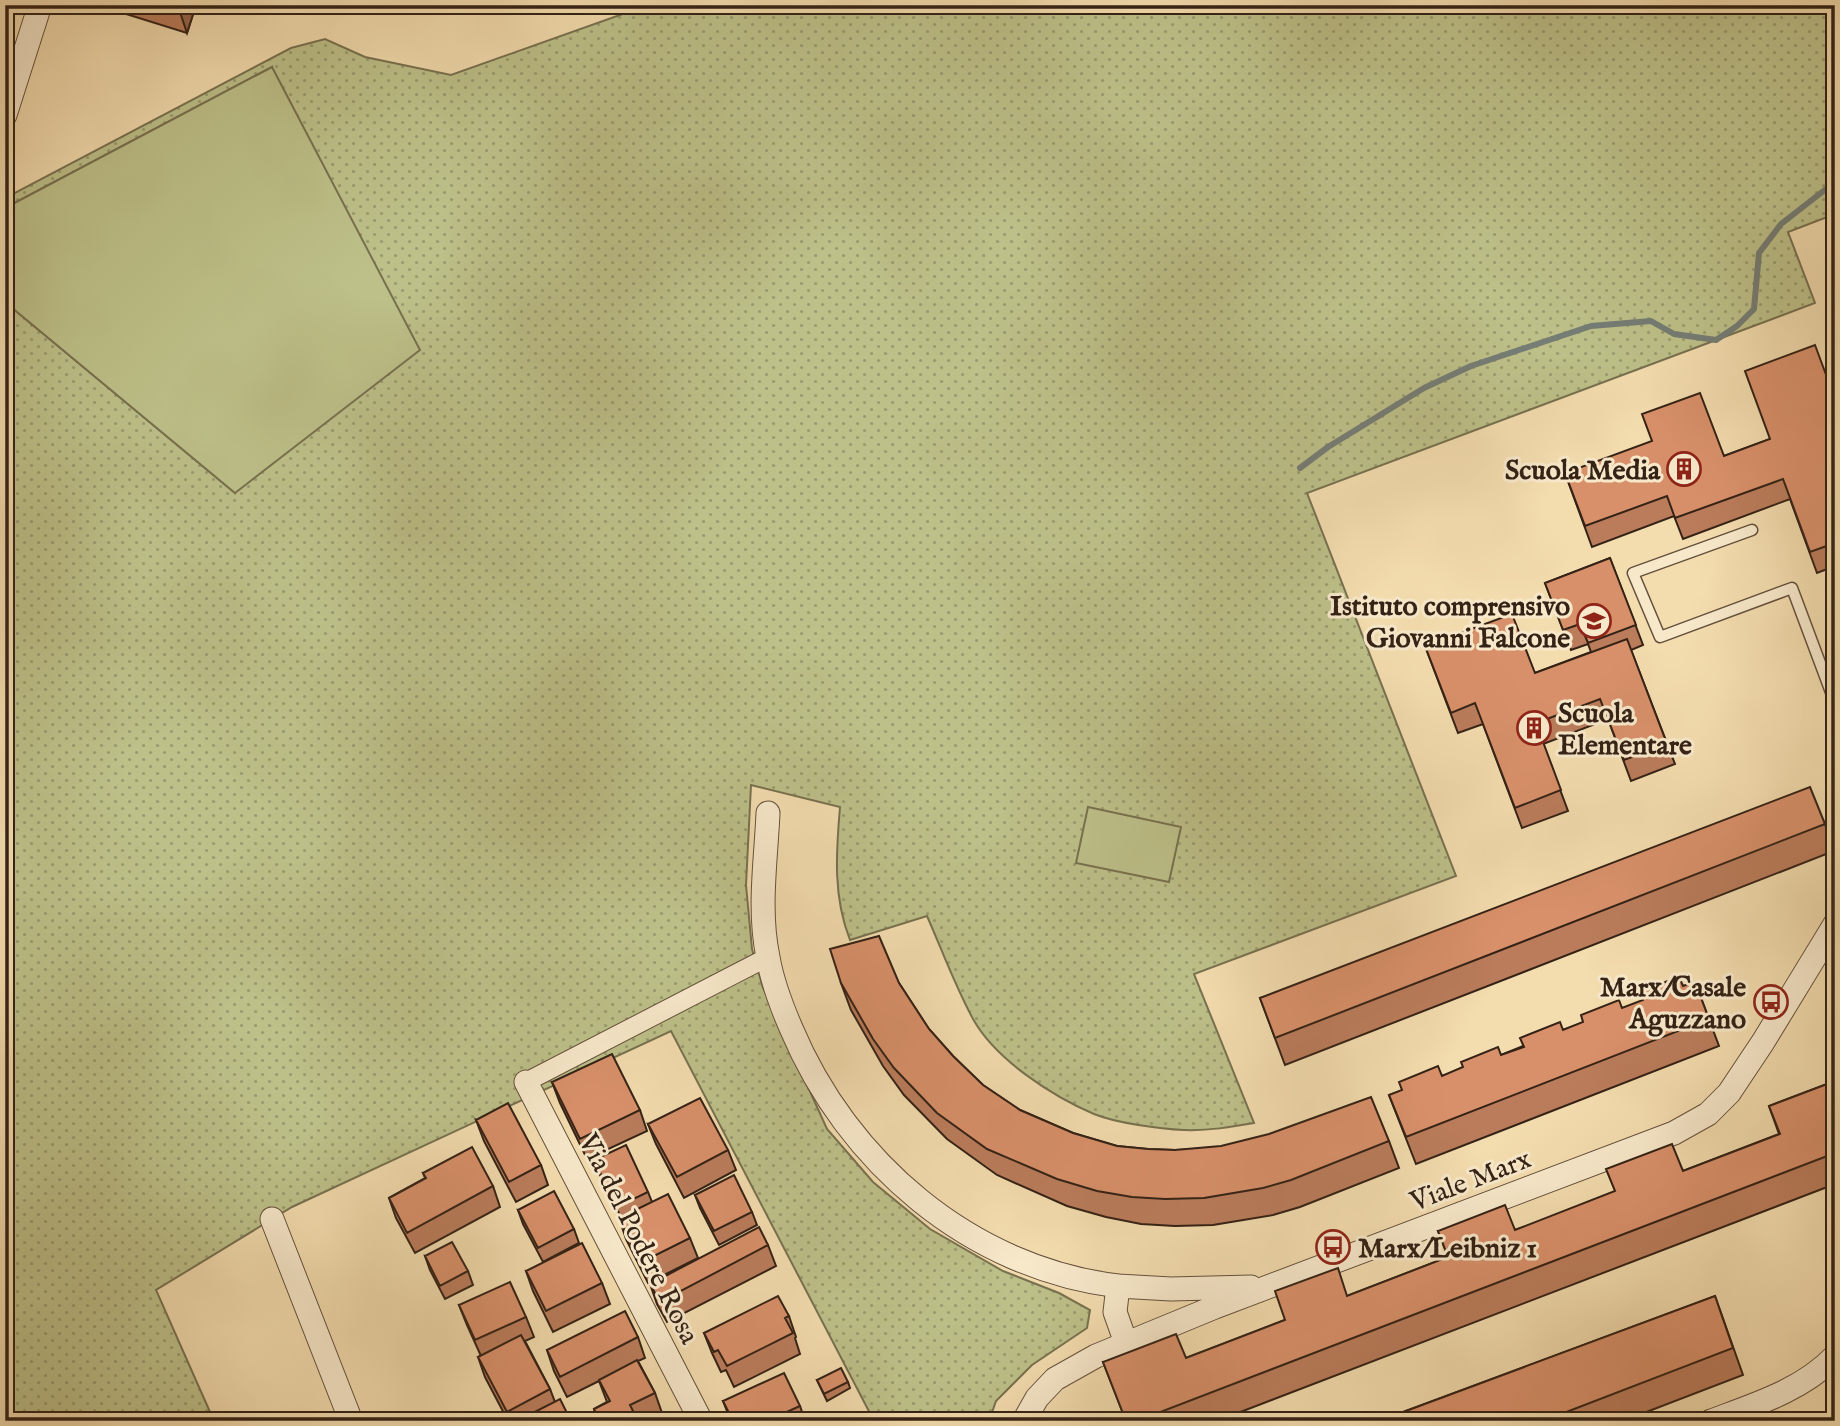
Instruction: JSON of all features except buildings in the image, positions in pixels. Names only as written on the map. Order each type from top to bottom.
[{"type":"street","points":[[5,115],[40,5]]},
{"type":"street","points":[[768,813],[764,917],[768,957],[787,1018],[813,1074],[854,1136],[894,1178],[943,1217],[989,1246],[1041,1268],[1118,1286],[1186,1289],[1271,1286]]},
{"type":"street","name":"Viale Marx","points":[[1032,1416],[1049,1385],[1063,1373],[1096,1356],[1271,1286],[1661,1138],[1699,1120],[1717,1107],[1729,1093],[1835,924]]},
{"type":"street","points":[[1810,965],[1835,956]]},
{"type":"street","points":[[526,1082],[768,957]]},
{"type":"street","name":"Via del Podere Rosa","points":[[526,1082],[701,1421]]},
{"type":"street","points":[[272,1219],[351,1421]]},
{"type":"street","points":[[1118,1286],[1115,1312],[1126,1343]]},
{"type":"street","points":[[1711,1421],[1756,1413],[1810,1377],[1835,1356]]},
{"type":"lane","points":[[1752,530],[1633,573],[1660,638],[1792,588],[1835,703]]},
{"type":"lane","points":[[1835,616],[1832,617],[1835,623]]},
{"type":"green space","points":[[634,5],[1835,5],[1835,214],[1788,232],[1815,303],[1307,493],[1456,876],[1194,974],[1254,1123],[1193,1130],[1138,1125],[1094,1114],[1043,1087],[1010,1062],[983,1034],[960,994],[927,916],[850,940],[838,891],[840,807],[751,785],[746,885],[752,949],[763,988],[827,1129],[873,1182],[930,1229],[1003,1271],[1059,1293],[1090,1310],[1087,1328],[1032,1365],[996,1401],[989,1421],[874,1421],[671,1031],[292,1207],[156,1290],[214,1421],[5,1421],[5,302],[235,493],[272,67],[5,208],[5,198],[291,48],[325,39],[365,57],[451,75],[634,10]]},
{"type":"green space","points":[[272,67],[420,350],[235,493],[5,302],[5,208]]},
{"type":"green space","points":[[1088,807],[1181,827],[1169,882],[1076,863]]},
{"type":"waterway","points":[[1300,468],[1328,447],[1424,388],[1471,366],[1591,326],[1651,321],[1674,334],[1716,340],[1737,326],[1754,309],[1759,253],[1781,224],[1835,182]]},
{"type":"place","name":"Scuola Media","points":[[1684,469]]},
{"type":"place","name":"Istituto comprensivo Giovanni Falcone","points":[[1594,621]]},
{"type":"place","name":"Scuola Elementare","points":[[1534,728]]},
{"type":"place","name":"Marx/Casale Aguzzano","points":[[1771,1002]]},
{"type":"place","name":"Marx/Leibniz 1","points":[[1333,1247]]}]
